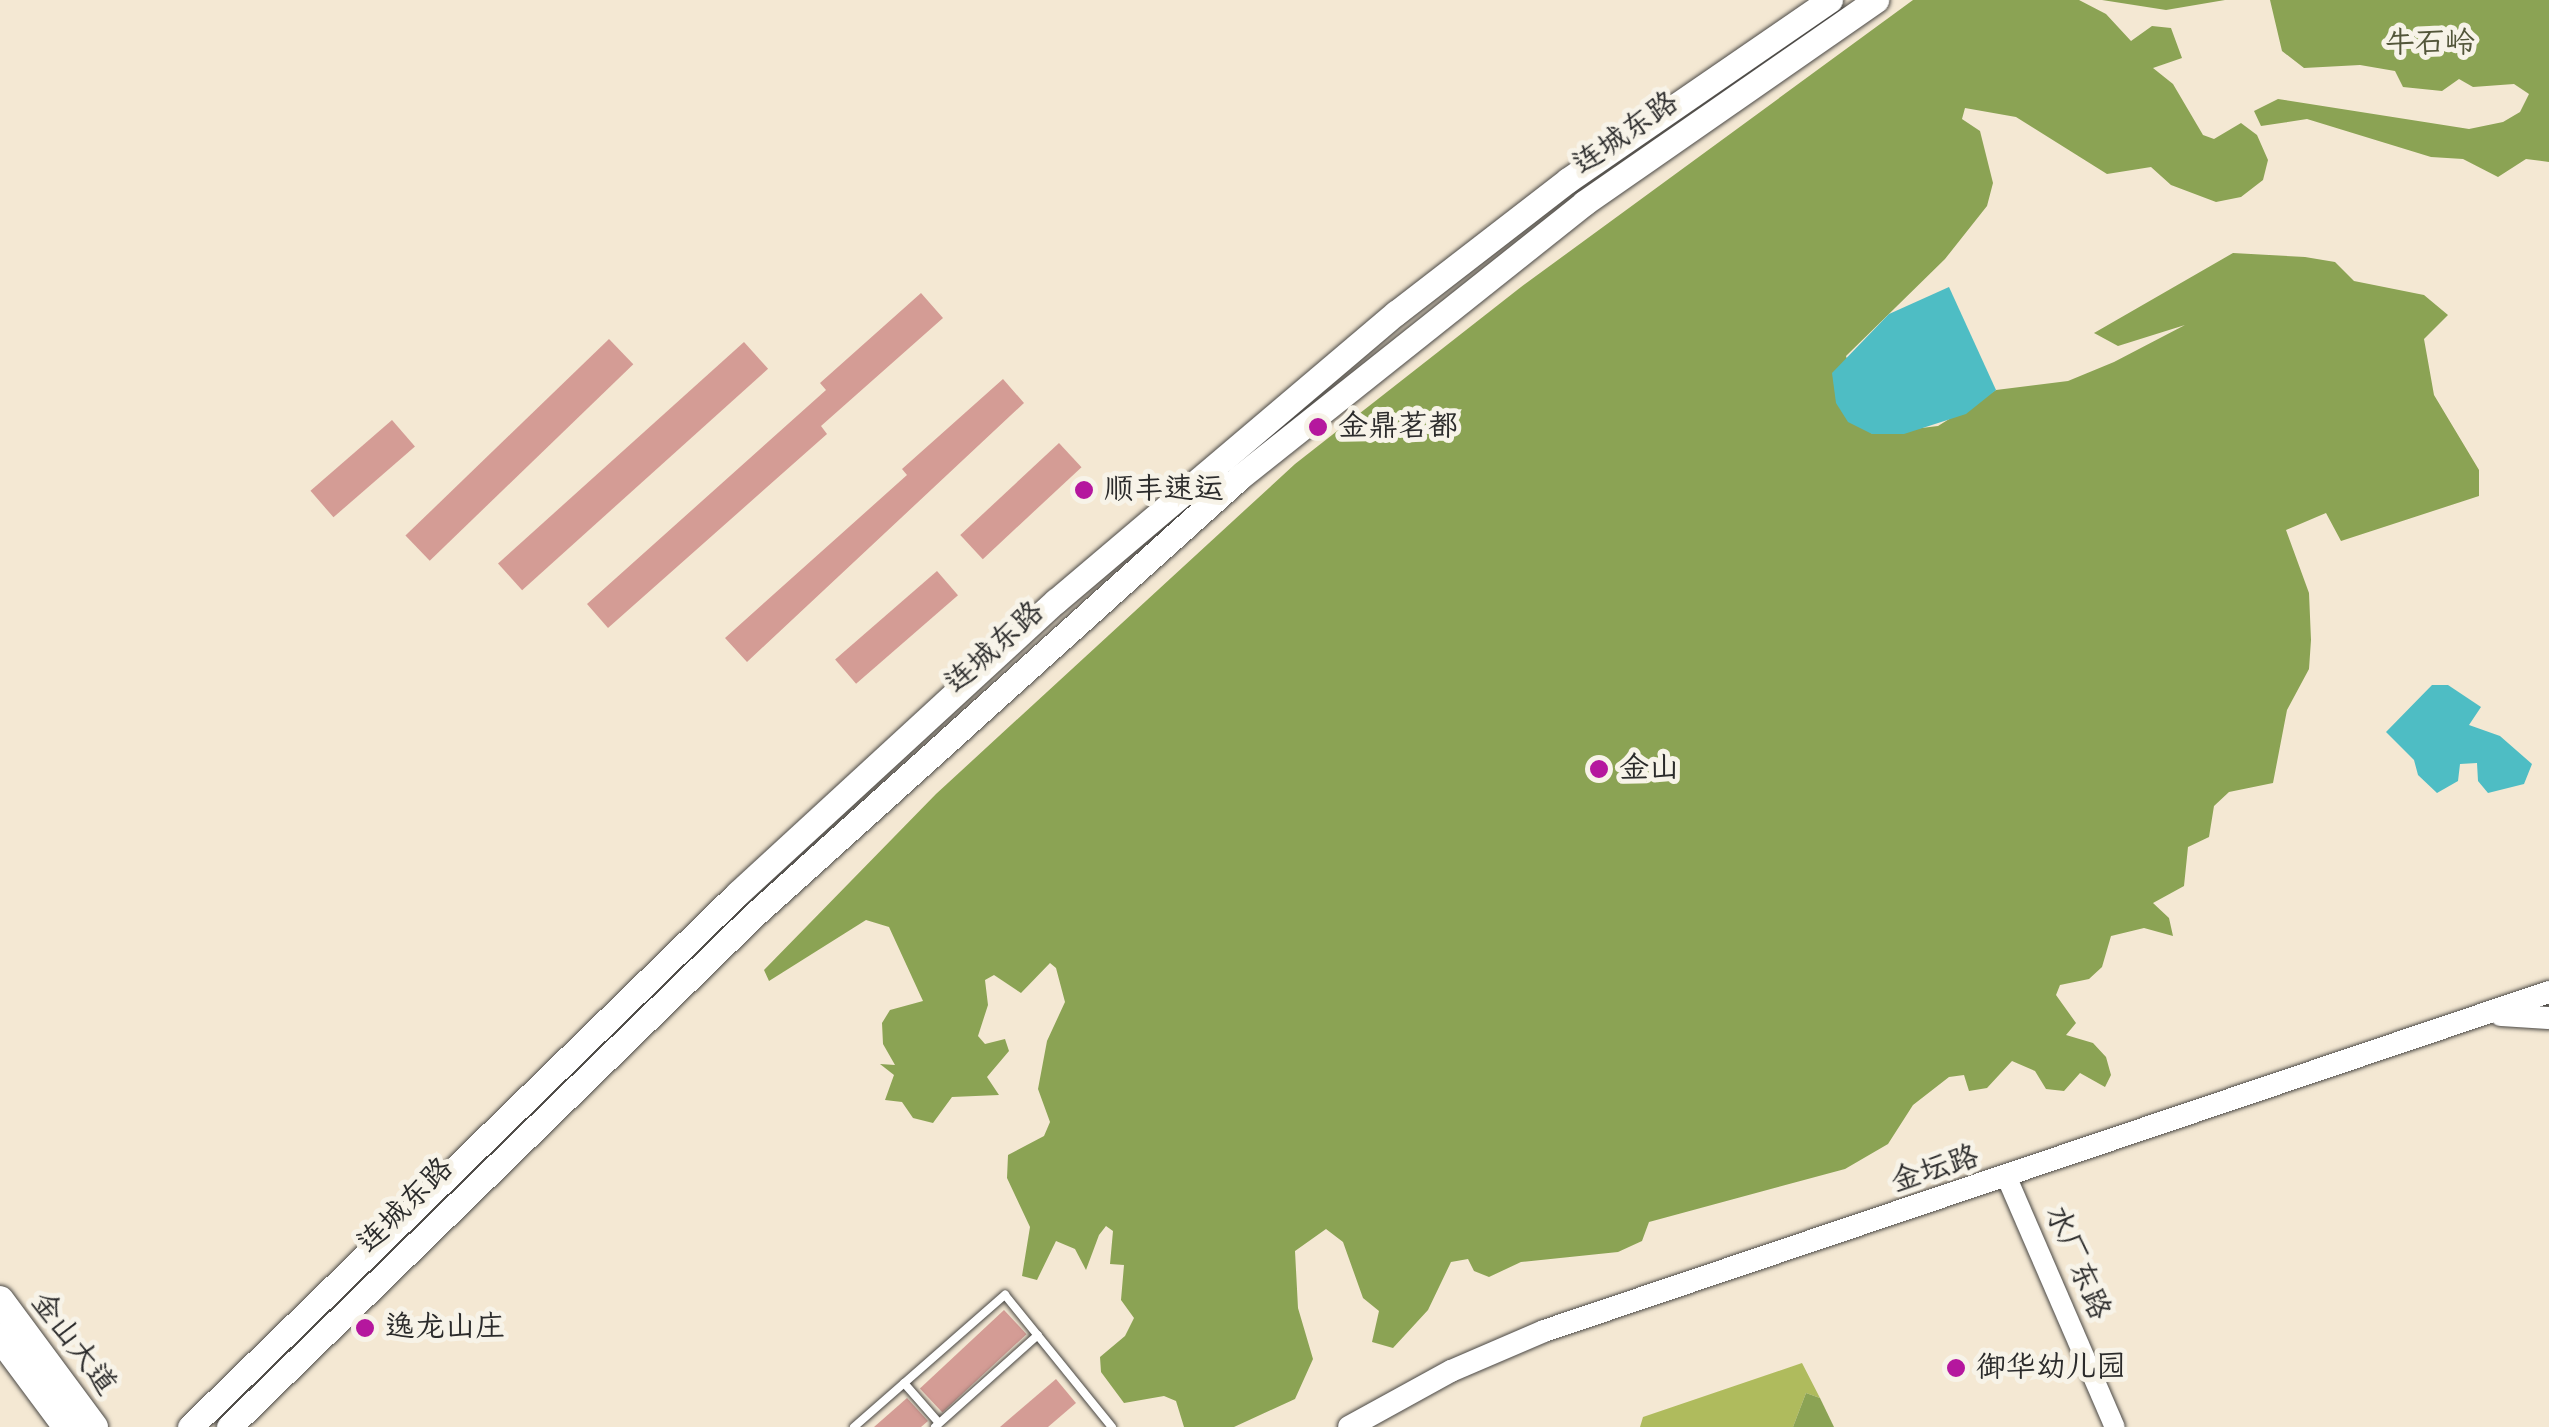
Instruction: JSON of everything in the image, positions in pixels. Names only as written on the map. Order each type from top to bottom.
[{"type":"highway","name":"金山大道","points":[[0,1300],[94,1427]]},
{"type":"highway","name":"金山大道","points":[[0,1337],[66,1427]]},
{"type":"main road","name":"连城东路","points":[[190,1427],[738,893],[1098,564],[1396,313],[1568,180],[1830,0]]},
{"type":"main road","name":"连城东路","points":[[228,1427],[753,916],[1240,477],[1584,202],[1876,0]]},
{"type":"main road","name":"金坛路","points":[[1349,1427],[1451,1371],[1544,1331],[2007,1178],[2549,992]]},
{"type":"main road","points":[[2478,1018],[2549,1018]]},
{"type":"street","name":"水厂东路","points":[[2007,1178],[2115,1427]]},
{"type":"lane","points":[[854,1427],[1005,1295],[1112,1427]]},
{"type":"lane","points":[[904,1383],[937,1425],[1038,1335]]},
{"type":"green space","points":[[1913,0],[2079,0],[2106,14],[2131,41],[2152,26],[2171,28],[2182,58],[2153,68],[2173,84],[2203,135],[2214,139],[2241,123],[2257,135],[2268,160],[2263,180],[2241,197],[2216,202],[2171,185],[2151,167],[2107,174],[2016,117],[1965,108],[1962,119],[1980,131],[1993,183],[1987,206],[1945,259],[1846,356],[1872,434],[1938,426],[1996,390],[2068,381],[2114,362],[2185,325],[2118,346],[2094,333],[2233,253],[2305,257],[2335,262],[2354,281],[2424,295],[2448,315],[2424,339],[2434,395],[2479,470],[2479,496],[2341,541],[2326,513],[2286,530],[2309,593],[2311,640],[2309,669],[2287,710],[2273,783],[2229,792],[2214,806],[2209,837],[2188,847],[2184,886],[2153,903],[2169,918],[2173,936],[2144,928],[2111,936],[2102,967],[2089,979],[2060,985],[2056,995],[2076,1023],[2066,1035],[2093,1043],[2106,1057],[2111,1075],[2105,1087],[2080,1073],[2064,1091],[2046,1089],[2035,1071],[2012,1061],[1987,1088],[1969,1091],[1964,1075],[1949,1077],[1913,1105],[1888,1144],[1845,1169],[1649,1222],[1642,1241],[1618,1252],[1521,1262],[1489,1277],[1474,1271],[1468,1259],[1451,1262],[1428,1310],[1393,1348],[1372,1342],[1379,1311],[1363,1298],[1343,1242],[1326,1229],[1295,1251],[1298,1308],[1313,1359],[1295,1399],[1234,1427],[1184,1427],[1176,1401],[1164,1396],[1124,1403],[1101,1372],[1100,1357],[1125,1336],[1134,1318],[1121,1300],[1124,1265],[1110,1264],[1113,1231],[1106,1226],[1099,1235],[1086,1270],[1075,1249],[1056,1241],[1037,1280],[1022,1276],[1030,1227],[1007,1178],[1008,1155],[1044,1136],[1050,1122],[1038,1089],[1047,1041],[1065,1002],[1056,968],[1050,963],[1021,993],[994,975],[985,980],[988,1005],[978,1036],[985,1044],[1005,1039],[1009,1051],[987,1077],[999,1095],[952,1097],[933,1123],[913,1118],[902,1102],[885,1100],[894,1075],[880,1064],[895,1065],[883,1044],[882,1023],[890,1010],[923,1001],[889,927],[866,920],[769,981],[764,970],[936,794],[1295,464],[1521,287]]},
{"type":"green space","points":[[2102,0],[2225,0],[2166,10]]},
{"type":"green space","name":"牛石岭","points":[[2270,0],[2549,0],[2549,162],[2526,159],[2498,177],[2463,159],[2431,157],[2307,119],[2261,126],[2254,111],[2278,99],[2469,129],[2503,122],[2520,112],[2529,94],[2514,84],[2473,87],[2459,79],[2442,91],[2403,87],[2395,71],[2360,65],[2304,68],[2282,51]]},
{"type":"green space","points":[[1802,1363],[1820,1398],[1806,1393],[1793,1427],[1640,1427],[1643,1417]]},
{"type":"green space","points":[[1806,1393],[1820,1398],[1834,1427],[1793,1427]]},
{"type":"water","points":[[1949,287],[1996,390],[1966,414],[1904,434],[1872,434],[1848,422],[1836,403],[1832,373],[1889,314]]},
{"type":"water","points":[[2432,685],[2448,685],[2481,707],[2469,725],[2500,736],[2532,764],[2524,784],[2488,793],[2478,781],[2477,763],[2460,764],[2458,781],[2437,793],[2418,775],[2414,760],[2386,732]]},
{"type":"building","points":[[921,293],[943,318],[821,426],[827,434],[608,628],[587,604],[826,390],[820,383]]},
{"type":"building","points":[[609,339],[633,364],[430,561],[405,536]]},
{"type":"building","points":[[744,342],[768,369],[522,590],[498,563]]},
{"type":"building","points":[[1003,379],[1024,403],[747,662],[725,638],[907,475],[902,469]]},
{"type":"building","points":[[392,420],[415,446],[333,517],[310,491]]},
{"type":"building","points":[[1059,443],[1082,467],[983,559],[960,535]]},
{"type":"building","points":[[937,571],[958,595],[856,684],[835,660]]},
{"type":"building","points":[[1004,1310],[1027,1334],[942,1413],[920,1388]]},
{"type":"building","points":[[1056,1379],[1076,1403],[1048,1427],[1000,1427]]},
{"type":"building","points":[[907,1398],[928,1421],[921,1427],[874,1427]]},
{"type":"place","name":"金鼎茗都","points":[[1318,427]]},
{"type":"place","name":"顺丰速运","points":[[1084,490]]},
{"type":"place","name":"金山","points":[[1599,769]]},
{"type":"place","name":"逸龙山庄","points":[[365,1328]]},
{"type":"place","name":"御华幼儿园","points":[[1956,1368]]}]
